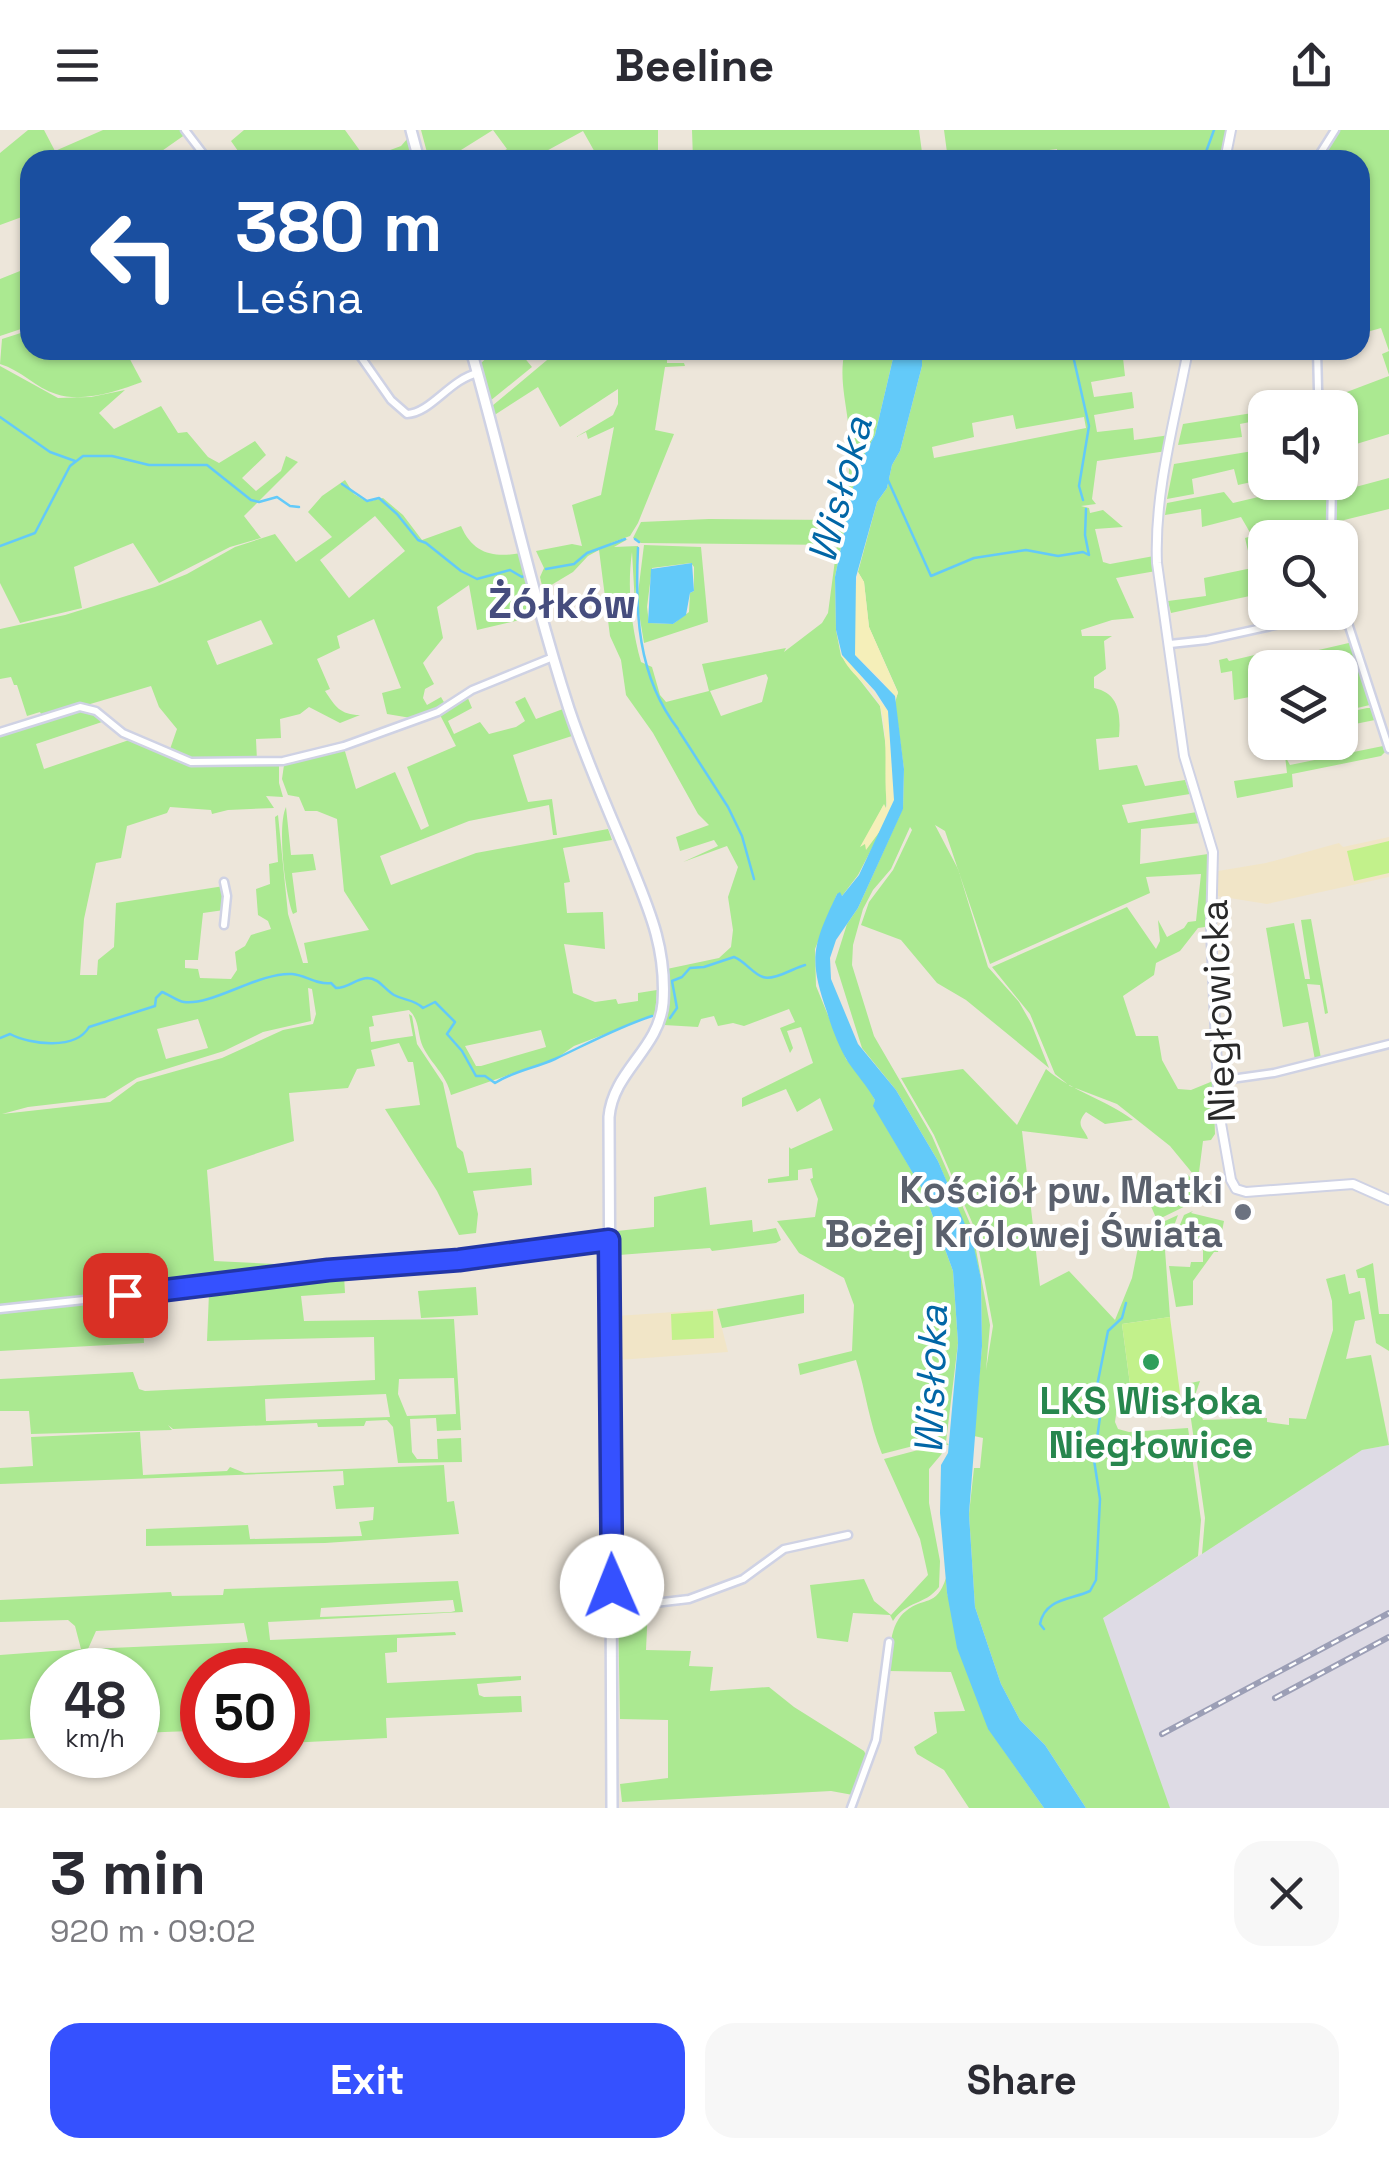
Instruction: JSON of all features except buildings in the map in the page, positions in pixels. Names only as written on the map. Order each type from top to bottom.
[{"type":"main road","points":[[475,360],[579,738],[658,934],[662,973],[661,1014],[655,1034],[614,1088],[610,1104],[612,1808]]},
{"type":"street","points":[[185,130],[200,150]]},
{"type":"street","points":[[363,360],[391,400],[408,414],[419,412],[454,382],[478,373]]},
{"type":"street","name":"Niegłowicka","points":[[1186,360],[1156,537],[1184,756],[1213,854],[1211,922],[1220,1126],[1236,1189],[1246,1192],[1354,1184],[1389,1200]]},
{"type":"street","points":[[1316,360],[1318,390]]},
{"type":"street","points":[[1170,644],[1257,630]]},
{"type":"street","points":[[1346,630],[1389,749]]},
{"type":"street","points":[[0,732],[80,707],[96,711],[124,733],[191,762],[283,761],[344,746],[438,712],[472,690],[554,656]]},
{"type":"street","points":[[224,882],[224,924]]},
{"type":"street","points":[[1217,1080],[1274,1073],[1389,1044]]},
{"type":"street","points":[[0,1308],[328,1270],[459,1260],[609,1240]]},
{"type":"street","points":[[612,1608],[689,1599],[743,1579],[784,1549],[848,1535]]},
{"type":"street","points":[[851,1808],[876,1740],[889,1642]]},
{"type":"shaded area","points":[[1389,837],[1389,877],[1267,904],[1217,896],[1218,871],[1266,863],[1339,843],[1343,847]]},
{"type":"shaded area","points":[[717,1309],[728,1352],[618,1360],[617,1316]]},
{"type":"shaded area","points":[[1389,1445],[1389,1808],[1169,1808],[1103,1618],[1362,1450]]},
{"type":"green space","points":[[28,130],[44,130],[54,150],[20,150],[20,218],[0,225],[0,153]]},
{"type":"green space","points":[[103,130],[183,130],[186,134],[163,150],[57,150]]},
{"type":"green space","points":[[244,130],[345,130],[359,150],[237,150],[231,141]]},
{"type":"green space","points":[[421,130],[493,130],[461,150],[426,150]]},
{"type":"green space","points":[[493,130],[658,130],[658,150],[594,150],[583,131],[548,150],[507,149]]},
{"type":"green space","points":[[692,130],[919,130],[922,150],[693,150]]},
{"type":"green space","points":[[944,130],[1228,130],[1224,150],[947,150]]},
{"type":"green space","points":[[1337,130],[1389,130],[1389,351],[1381,328],[1370,331],[1370,150],[1324,150]]},
{"type":"green space","points":[[408,138],[411,150],[390,150],[401,146]]},
{"type":"green space","points":[[20,271],[20,329],[0,336],[0,279]]},
{"type":"green space","points":[[20,333],[20,360],[130,360],[142,382],[88,397],[49,391],[0,364],[2,339]]},
{"type":"green space","points":[[1389,351],[1389,375],[1382,354]]},
{"type":"green space","points":[[484,360],[526,360],[532,367],[490,401],[479,365]]},
{"type":"green space","points":[[547,360],[684,363],[685,366],[665,367],[655,430],[674,434],[638,523],[630,536],[608,544],[628,539],[614,547],[638,546],[635,605],[632,552],[630,579],[635,635],[641,662],[652,667],[666,702],[709,691],[702,664],[786,648],[784,652],[822,623],[828,613],[837,545],[641,543],[633,538],[641,522],[844,520],[849,458],[843,360],[893,360],[875,435],[857,468],[835,577],[836,630],[841,656],[880,706],[888,762],[886,810],[883,806],[865,843],[867,847],[883,827],[858,875],[842,896],[837,894],[815,949],[816,986],[846,1059],[865,1082],[875,1100],[874,1106],[924,1192],[953,1271],[958,1343],[946,1442],[949,1445],[921,1444],[882,1454],[856,1360],[800,1375],[798,1364],[852,1351],[854,1305],[844,1278],[799,1253],[777,1221],[815,1217],[818,1199],[810,1179],[812,1168],[798,1170],[798,1180],[768,1183],[768,1179],[789,1176],[789,1147],[833,1130],[820,1098],[797,1112],[786,1089],[742,1107],[742,1098],[813,1063],[801,1027],[787,1031],[793,1048],[790,1053],[780,1028],[795,1022],[789,1009],[744,1026],[718,1026],[714,1016],[701,1019],[698,1027],[664,1025],[668,1003],[662,970],[719,958],[731,947],[733,930],[728,897],[738,867],[727,846],[683,862],[718,846],[714,840],[680,851],[676,837],[709,825],[698,814],[653,733],[626,695],[621,660],[610,636],[599,550],[543,590],[540,577],[544,568],[536,551],[572,544],[582,546],[572,505],[601,495],[614,427],[588,439],[586,432],[576,437],[613,415],[618,389],[560,427],[538,387],[493,416],[492,406]],"holes":[[[766,674],[762,702],[721,716],[710,691]]]},
{"type":"green space","points":[[922,360],[1123,360],[1125,376],[1091,382],[1094,397],[1132,392],[1134,408],[1094,415],[1097,432],[1133,428],[1134,440],[1170,435],[1167,451],[1097,461],[1092,499],[1096,504],[1081,506],[1089,508],[1090,513],[1103,510],[1123,527],[1095,529],[1103,562],[1154,556],[1156,571],[1116,578],[1134,618],[1081,630],[1082,636],[1112,636],[1104,641],[1106,669],[1094,677],[1094,688],[1109,695],[1117,706],[1119,737],[1096,739],[1099,770],[1137,765],[1145,786],[1185,780],[1190,794],[1122,805],[1128,823],[1197,812],[1201,823],[1141,829],[1140,864],[1208,854],[1205,927],[1198,928],[1180,951],[1156,963],[1154,975],[1123,996],[1136,1036],[1158,1036],[1162,1060],[1178,1089],[1191,1090],[1213,1081],[1215,1134],[1211,1140],[1203,1141],[1198,1180],[1170,1146],[1117,1104],[1074,1088],[1133,1120],[1105,1124],[1086,1112],[1081,1124],[1088,1139],[1022,1131],[1040,1286],[1069,1271],[1115,1320],[1132,1278],[1141,1232],[1178,1215],[1165,1250],[1170,1317],[1122,1324],[1133,1407],[1117,1407],[1115,1422],[1118,1429],[1129,1432],[1188,1428],[1201,1520],[1198,1556],[1103,1618],[1170,1808],[1086,1808],[1045,1745],[1020,1720],[1001,1684],[975,1607],[969,1514],[974,1468],[980,1468],[983,1438],[974,1436],[982,1346],[981,1279],[972,1243],[938,1161],[896,1090],[862,1048],[835,962],[847,924],[903,808],[904,769],[895,703],[898,692],[869,627],[864,582],[858,572],[877,502],[887,488]],"holes":[[[1013,415],[1016,429],[1084,417],[1086,428],[934,458],[932,447],[974,437],[972,423]],[[935,825],[945,831],[958,868]],[[910,827],[893,870],[869,902],[861,925],[901,940],[937,983],[966,1000],[1049,1068],[1019,1002],[988,967],[959,873],[990,964],[1150,893],[1146,877],[1201,874],[1196,921],[1167,937],[1158,920],[1160,941],[1156,949],[1127,907],[992,967],[1030,1014],[1055,1074],[1067,1084],[1046,1069],[1017,1125],[963,1069],[901,1078],[934,1135],[975,1229],[993,1326],[986,1370],[990,1325],[972,1228],[932,1136],[874,1036],[852,965],[863,909],[891,869]]]},
{"type":"green space","points":[[0,366],[58,398],[125,390],[99,413],[114,429],[161,406],[178,433],[187,432],[208,457],[219,463],[255,441],[266,455],[242,478],[256,491],[281,471],[286,456],[298,462],[244,516],[261,538],[230,547],[159,583],[133,543],[74,567],[82,608],[20,623],[0,583]]},
{"type":"green space","points":[[1389,376],[1389,434],[1358,443],[1358,390],[1352,390]]},
{"type":"green space","points":[[1248,414],[1248,422],[1240,424],[1242,437],[1178,445],[1183,424]]},
{"type":"green space","points":[[1248,452],[1248,483],[1238,485],[1234,469],[1192,479],[1194,494],[1167,499],[1174,464]]},
{"type":"green space","points":[[1389,478],[1389,509],[1332,520],[1333,500],[1358,500],[1358,486]]},
{"type":"green space","points":[[345,480],[354,494],[367,502],[383,498],[403,515],[422,540],[461,526],[472,543],[485,552],[521,553],[537,616],[477,630],[469,585],[437,607],[443,638],[423,663],[434,684],[425,689],[423,698],[427,705],[441,697],[445,704],[411,718],[387,714],[382,693],[401,688],[374,619],[337,636],[340,648],[317,659],[330,689],[325,691],[339,709],[360,715],[340,723],[309,707],[300,714],[280,719],[281,738],[256,739],[257,761],[200,761],[169,752],[177,729],[159,707],[151,686],[43,718],[40,712],[27,716],[17,685],[11,677],[0,679],[0,629],[65,615],[155,587],[235,547],[275,534],[296,562],[332,537],[308,512]],"holes":[[[375,516],[405,551],[349,598],[320,560]],[[261,620],[273,644],[217,665],[207,641]]]},
{"type":"green space","points":[[1224,492],[1233,503],[1248,499],[1330,500],[1330,520],[1248,520],[1248,529],[1241,517],[1202,527],[1201,509],[1165,515],[1167,503]]},
{"type":"green space","points":[[644,545],[701,547],[708,622],[644,643],[637,601]],"holes":[[[691,563],[694,567],[689,612],[673,624],[649,623],[652,568]]]},
{"type":"green space","points":[[1248,569],[1248,596],[1171,613],[1168,601],[1206,596],[1204,578]]},
{"type":"green space","points":[[1353,642],[1356,650],[1319,650]]},
{"type":"green space","points":[[1248,657],[1248,697],[1234,700],[1232,671],[1221,673],[1219,660]]},
{"type":"green space","points":[[1358,657],[1374,704],[1358,708]]},
{"type":"green space","points":[[467,696],[472,708],[448,721],[454,734],[480,722],[489,734],[525,721],[515,702],[525,697],[536,719],[563,709],[572,736],[513,755],[528,802],[552,799],[557,835],[553,835],[549,805],[469,821],[380,856],[391,885],[476,853],[608,829],[612,840],[563,848],[570,882],[564,883],[567,913],[603,912],[605,949],[564,944],[573,993],[595,1002],[616,999],[618,1004],[638,1001],[638,993],[657,990],[655,1015],[574,1046],[557,1058],[451,1095],[423,1047],[415,1018],[409,1010],[372,1016],[371,1042],[413,1036],[409,1014],[412,1016],[417,1044],[443,1083],[457,1147],[463,1152],[468,1173],[531,1168],[532,1185],[473,1191],[478,1214],[476,1233],[459,1235],[437,1191],[385,1109],[420,1105],[413,1062],[408,1062],[399,1043],[371,1050],[375,1066],[357,1069],[348,1088],[289,1093],[294,1141],[207,1170],[214,1261],[315,1266],[0,1305],[0,735],[81,709],[90,710],[105,721],[36,744],[44,769],[129,740],[183,762],[279,762],[283,797],[266,796],[274,808],[212,814],[211,810],[170,807],[167,813],[127,826],[121,858],[96,863],[84,919],[80,975],[97,975],[98,960],[114,947],[116,903],[224,886],[224,910],[203,913],[198,960],[185,960],[185,968],[198,969],[200,978],[231,979],[237,970],[235,952],[245,946],[251,935],[271,929],[268,921],[258,915],[256,889],[270,884],[269,864],[278,862],[278,815],[288,914],[303,963],[308,963],[304,943],[369,930],[344,891],[337,819],[305,811],[299,797],[288,795],[282,779],[284,765],[344,748],[356,789],[395,772],[421,830],[429,826],[407,767],[456,746],[439,713]],"holes":[[[308,988],[312,989],[316,1014],[313,1024],[283,1030],[222,1058],[137,1082],[110,1102],[2,1114],[105,1098],[137,1078],[224,1051],[263,1032],[311,1021]],[[198,1019],[208,1048],[166,1059],[157,1029]],[[541,1030],[546,1047],[476,1066],[465,1046]]]},
{"type":"green space","points":[[1375,708],[1387,750],[1381,756],[1292,774],[1293,787],[1237,798],[1234,781],[1287,773],[1285,760],[1290,765],[1314,760],[1358,760],[1358,751],[1383,746],[1375,720],[1358,723],[1358,710]]},
{"type":"green space","points":[[286,807],[291,855],[313,854],[316,870],[292,873],[297,912],[293,914],[283,860]]},
{"type":"green space","points":[[1389,841],[1389,873],[1354,881],[1347,851]]},
{"type":"green space","points":[[1311,919],[1328,1013],[1325,1014],[1320,985],[1307,984],[1321,1058],[1315,1060],[1308,1022],[1283,1027],[1266,928],[1294,923],[1305,979],[1310,979],[1301,920]]},
{"type":"green space","points":[[1187,1174],[1203,1190],[1202,1198],[1157,1220],[1146,1195],[1185,1180]]},
{"type":"green space","points":[[706,1187],[710,1225],[752,1220],[753,1232],[776,1228],[781,1240],[712,1251],[710,1248],[619,1255],[617,1231],[654,1227],[654,1197]]},
{"type":"green space","points":[[1193,1211],[1224,1221],[1218,1252],[1214,1252],[1193,1281],[1193,1305],[1176,1307],[1169,1266],[1190,1267],[1191,1262],[1203,1262],[1203,1250],[1172,1244],[1184,1215]]},
{"type":"green space","points":[[1373,1263],[1379,1314],[1389,1314],[1389,1351],[1376,1343],[1365,1278],[1358,1278],[1356,1270]]},
{"type":"green space","points":[[1345,1274],[1349,1294],[1360,1291],[1365,1319],[1355,1321],[1346,1359],[1371,1355],[1389,1445],[1362,1450],[1202,1554],[1205,1518],[1186,1384],[1200,1381],[1194,1398],[1203,1420],[1267,1418],[1267,1422],[1289,1425],[1289,1418],[1306,1419],[1333,1330],[1326,1279]]},
{"type":"green space","points":[[344,1275],[345,1293],[301,1296],[304,1321],[454,1319],[461,1430],[437,1431],[436,1418],[410,1419],[412,1452],[417,1459],[438,1459],[437,1439],[461,1438],[462,1462],[398,1463],[393,1427],[387,1420],[366,1421],[364,1426],[318,1427],[317,1423],[173,1429],[168,1425],[172,1430],[31,1434],[29,1411],[0,1411],[0,1379],[133,1372],[139,1389],[145,1391],[375,1380],[374,1337],[207,1341],[209,1293]],"holes":[[[454,1378],[456,1414],[407,1416],[398,1394],[399,1379]],[[386,1394],[390,1417],[266,1421],[265,1399]]]},
{"type":"green space","points":[[476,1287],[478,1315],[421,1318],[418,1291]]},
{"type":"green space","points":[[804,1294],[804,1313],[722,1328],[717,1309]]},
{"type":"green space","points":[[142,1298],[144,1343],[0,1351],[0,1314]]},
{"type":"green space","points":[[713,1311],[714,1338],[672,1340],[671,1314]]},
{"type":"green space","name":"LKS Wisłoka Niegłowice","points":[[1170,1317],[1181,1401],[1133,1407],[1122,1324]]},
{"type":"green space","points":[[140,1432],[143,1475],[227,1471],[230,1467],[245,1473],[444,1465],[447,1502],[454,1501],[459,1534],[325,1543],[146,1546],[146,1529],[248,1525],[250,1539],[362,1536],[359,1522],[373,1520],[374,1507],[336,1509],[333,1486],[344,1485],[343,1471],[0,1484],[0,1468],[33,1466],[31,1437]]},
{"type":"green space","points":[[922,1449],[945,1450],[929,1469],[929,1503],[940,1561],[939,1587],[893,1621],[890,1615],[853,1613],[848,1642],[817,1638],[810,1585],[864,1579],[874,1601],[891,1615],[928,1575],[920,1539],[884,1459]]},
{"type":"green space","points":[[946,1578],[947,1593],[988,1728],[1044,1808],[969,1808],[944,1770],[917,1754],[914,1747],[937,1733],[934,1712],[965,1711],[951,1672],[888,1671],[896,1623],[912,1607],[934,1598]]},
{"type":"green space","points":[[458,1581],[463,1612],[268,1622],[270,1640],[455,1632],[456,1635],[397,1638],[397,1652],[385,1653],[387,1683],[521,1676],[521,1680],[477,1684],[479,1695],[484,1697],[521,1696],[522,1712],[386,1718],[387,1738],[310,1742],[310,1648],[180,1648],[180,1731],[160,1732],[160,1648],[111,1648],[248,1642],[244,1623],[96,1631],[88,1648],[81,1648],[75,1626],[68,1620],[0,1622],[0,1600],[171,1592],[172,1596],[223,1595],[224,1589]],"holes":[[[453,1600],[455,1611],[451,1612],[320,1617],[321,1608]]]},
{"type":"green space","points":[[648,1607],[646,1650],[691,1651],[689,1666],[713,1667],[710,1691],[769,1687],[864,1751],[868,1759],[853,1795],[831,1791],[622,1802],[620,1784],[668,1778],[668,1720],[620,1719],[618,1610]]},
{"type":"green space","points":[[30,1653],[30,1738],[0,1740],[0,1655]]},
{"type":"sand","points":[[858,572],[864,582],[869,627],[898,693],[895,700],[855,655],[854,597]]},
{"type":"sand","points":[[841,651],[888,711],[894,800],[883,827],[866,850],[865,844],[860,847],[884,804],[887,806],[883,721],[878,701],[848,666]]},
{"type":"water","points":[[893,360],[922,360],[900,451],[887,488],[877,502],[856,577],[855,655],[895,696],[904,769],[903,809],[858,908],[836,940],[830,958],[831,979],[858,1044],[896,1090],[938,1161],[973,1243],[981,1279],[982,1346],[969,1514],[975,1607],[1001,1684],[1020,1720],[1045,1745],[1086,1808],[1044,1808],[988,1729],[957,1648],[947,1593],[940,1513],[941,1465],[948,1453],[958,1343],[953,1271],[924,1192],[873,1106],[875,1100],[839,1044],[817,978],[818,940],[829,911],[837,894],[842,896],[859,875],[894,800],[888,711],[842,655],[836,630],[835,577],[857,468],[875,435]]},
{"type":"water","points":[[692,563],[694,591],[690,593],[686,615],[673,624],[648,623],[651,569]]},
{"type":"waterway","points":[[1207,150],[1214,130]]},
{"type":"waterway","points":[[1074,360],[1089,426],[1079,486],[1083,500]]},
{"type":"waterway","points":[[0,417],[50,452],[75,461]]},
{"type":"waterway","points":[[0,546],[35,533],[70,466],[83,456],[112,456],[149,465],[207,465],[251,500],[277,497],[299,507]]},
{"type":"waterway","name":"Wisłoka","points":[[887,478],[931,576],[974,558],[1026,550],[1058,556],[1083,552],[1089,555],[1086,509]]},
{"type":"waterway","points":[[342,484],[367,501],[379,498],[418,540],[477,579],[510,570],[522,577],[526,575]]},
{"type":"waterway","points":[[546,569],[574,564],[587,553],[625,539]]},
{"type":"waterway","points":[[635,539],[639,542]]},
{"type":"waterway","points":[[638,548],[637,595],[647,665],[664,709],[678,729]]},
{"type":"waterway","points":[[679,731],[728,807],[742,836],[754,879]]},
{"type":"waterway","points":[[670,1018],[677,1008],[672,981],[690,968],[734,957],[767,978],[805,965]]},
{"type":"waterway","points":[[0,1038],[10,1034],[29,1041],[64,1042],[89,1027],[155,1006],[162,992],[181,1001],[195,1002],[279,975],[297,975],[331,983],[336,988],[371,978],[394,995],[423,1008],[435,1002],[455,1022],[447,1034],[476,1076],[485,1076],[495,1083],[652,1016]]},
{"type":"waterway","points":[[1044,1629],[1040,1624],[1047,1609],[1090,1591],[1096,1580],[1100,1499],[1094,1460],[1101,1410],[1097,1386],[1108,1331],[1122,1318],[1126,1303]]},
{"type":"railway","points":[[1162,1734],[1389,1613]]},
{"type":"railway","points":[[1275,1698],[1389,1637]]},
{"type":"place","name":"Kościół pw. Matki Bożej Królowej Świata","points":[[1243,1212]]},
{"type":"place","name":"LKS Wisłoka Niegłowice","points":[[1151,1362]]},
{"type":"district","name":"Żółków","points":[[562,603]]},
{"type":"route","points":[[125,1295],[609,1240],[612,1586]]}]
